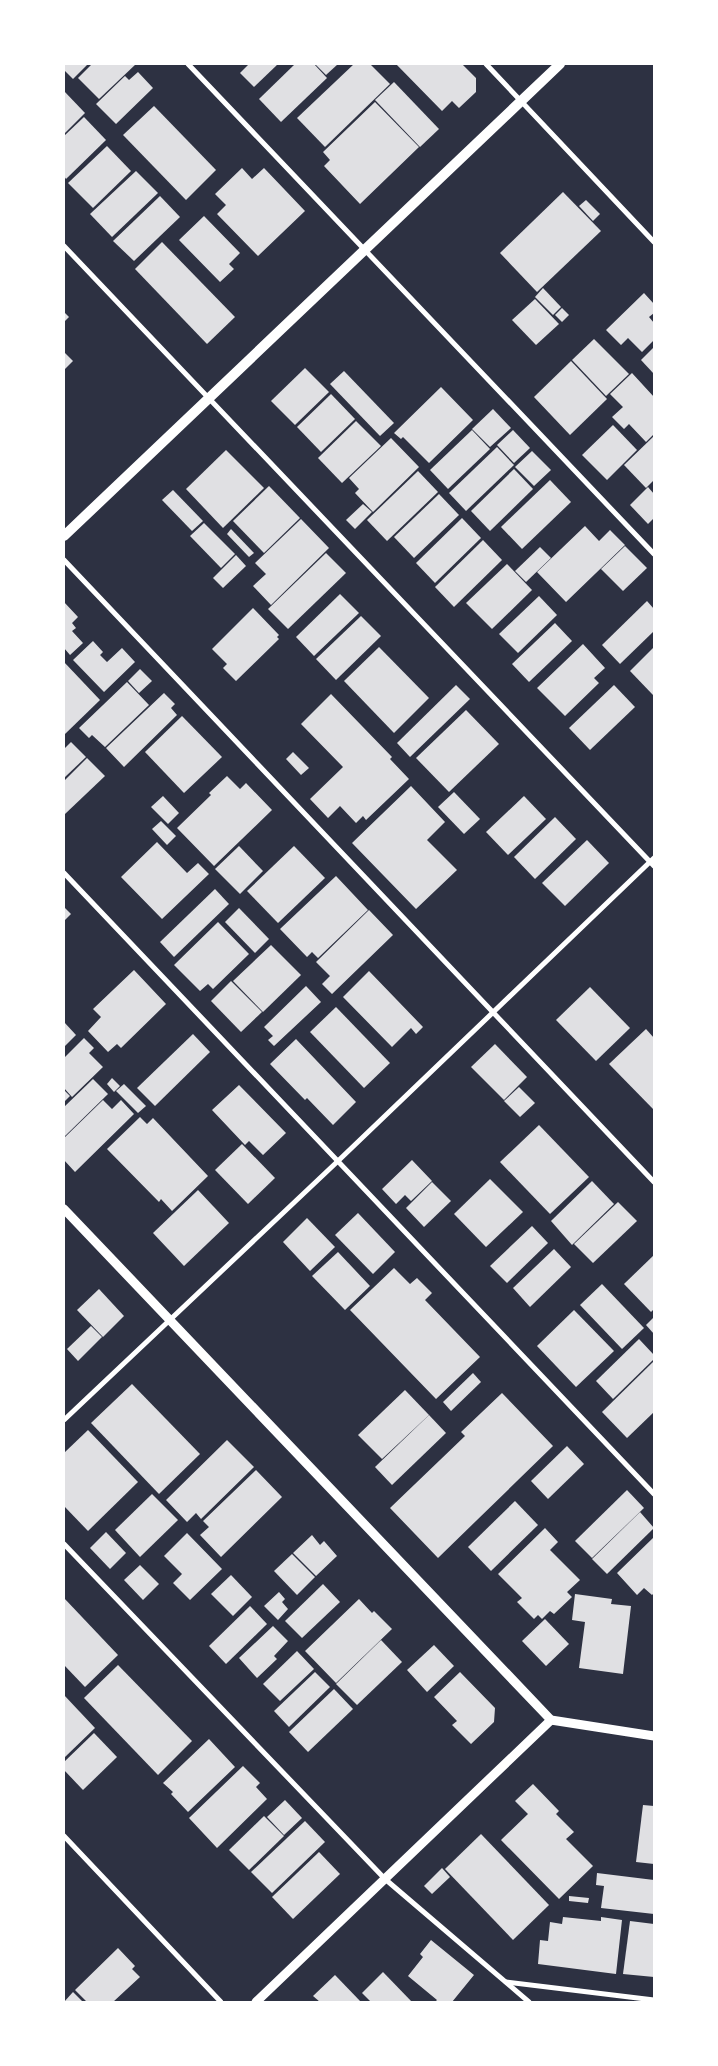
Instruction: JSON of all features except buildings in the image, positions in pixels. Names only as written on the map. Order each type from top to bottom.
[{"type":"main road","points":[[64,536],[560,64]]},
{"type":"street","points":[[188,64],[654,554]]},
{"type":"street","points":[[486,64],[654,242]]},
{"type":"street","points":[[64,246],[653,862],[64,1420]]},
{"type":"street","points":[[64,560],[654,1182]]},
{"type":"street","points":[[64,873],[654,1494]]},
{"type":"street","points":[[64,1208],[551,1720],[654,1736]]},
{"type":"street","points":[[64,1544],[384,1879],[529,2002]]},
{"type":"street","points":[[256,2002],[551,1720]]},
{"type":"street","points":[[64,1836],[221,2002]]},
{"type":"street","points":[[506,1982],[654,2000]]}]
